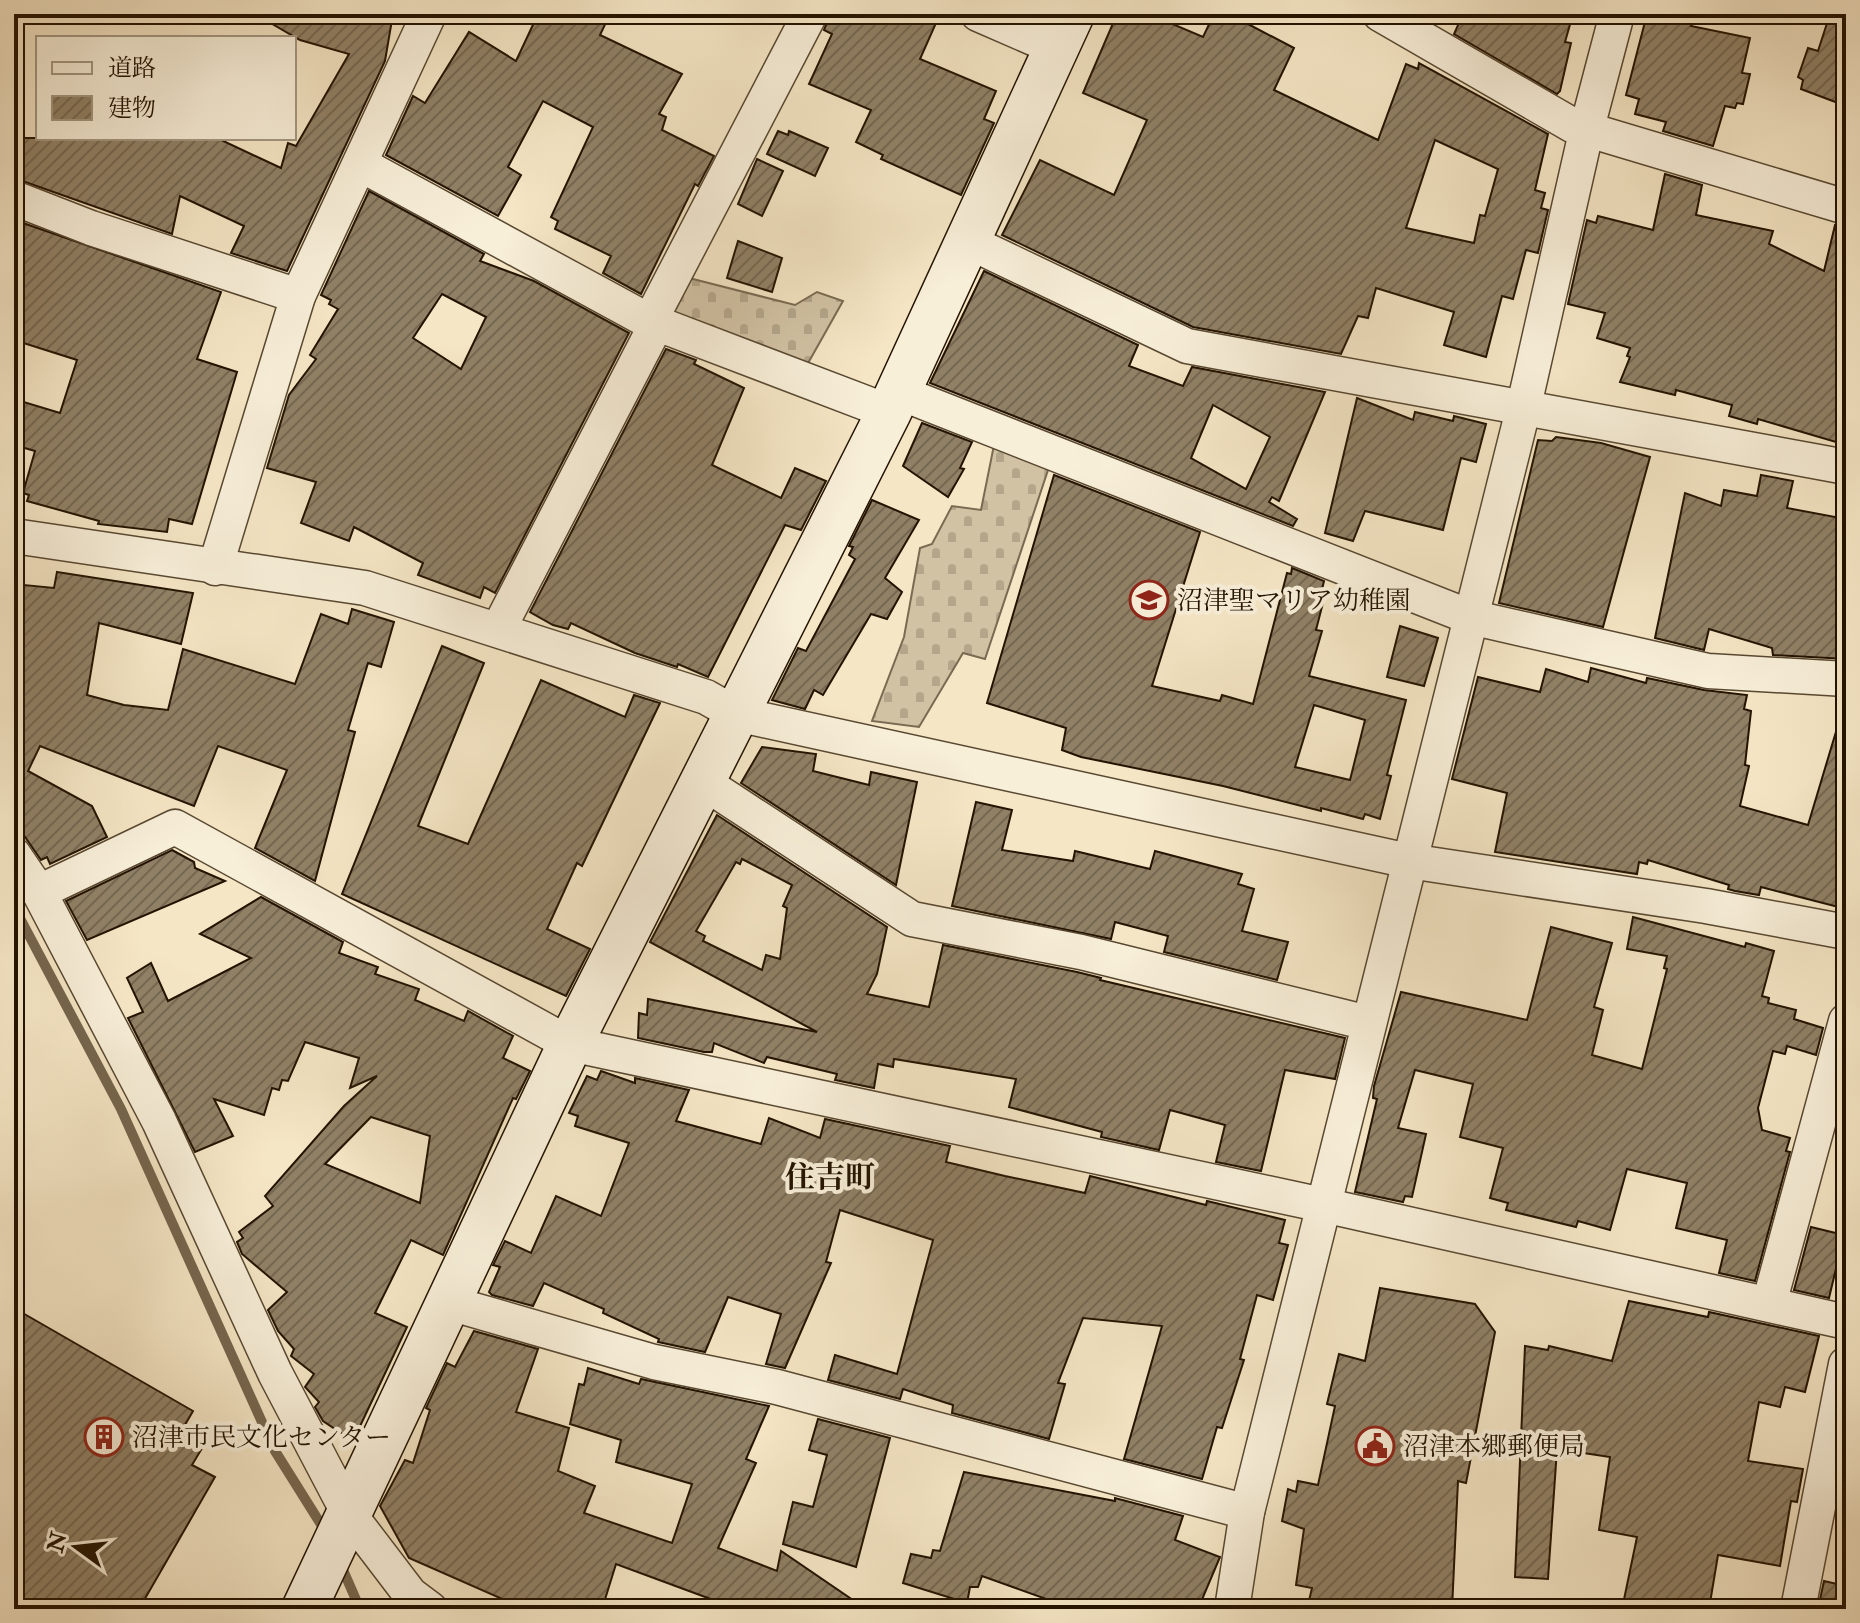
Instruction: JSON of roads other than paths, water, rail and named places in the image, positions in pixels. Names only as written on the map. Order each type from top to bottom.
[{"type":"street","points":[[215,568],[298,296],[429,14]]},
{"type":"street","points":[[498,630],[810,14]]},
{"type":"street","points":[[304,1609],[570,1044],[894,402],[1064,31],[978,14]]},
{"type":"street","points":[[1380,14],[1572,125],[1846,207]]},
{"type":"street","points":[[1232,1609],[1247,1512],[1523,410],[1587,128],[1617,14]]},
{"type":"street","points":[[360,164],[653,322],[894,402],[1470,617],[1708,671],[1846,679]]},
{"type":"street","points":[[14,198],[91,228],[298,296]]},
{"type":"street","points":[[967,241],[1187,346],[1846,467]]},
{"type":"street","points":[[14,536],[365,588],[706,697],[736,714],[1409,861],[1706,906],[1846,932]]},
{"type":"street","points":[[703,782],[912,919],[1081,952],[1368,1023]]},
{"type":"street","points":[[39,892],[175,827],[570,1044],[1323,1205],[1846,1322]]},
{"type":"street","points":[[14,855],[39,892],[159,1121],[275,1373],[349,1514],[410,1594],[430,1609]]},
{"type":"street","points":[[1769,1304],[1846,1021]]},
{"type":"street","points":[[446,1302],[654,1362],[868,1410],[1247,1512]]},
{"type":"street","points":[[1798,1609],[1846,1364]]},
{"type":"waterway","points":[[14,907],[121,1109],[275,1451],[327,1534]]},
{"type":"waterway","points":[[340,1563],[360,1609]]},
{"type":"place","name":"沼津聖マリア幼稚園","points":[[1149,600]]},
{"type":"place","name":"沼津市民文化センター","points":[[104,1437]]},
{"type":"place","name":"沼津本郷郵便局","points":[[1375,1446]]},
{"type":"district","name":"住吉町","points":[[830,1177]]}]
